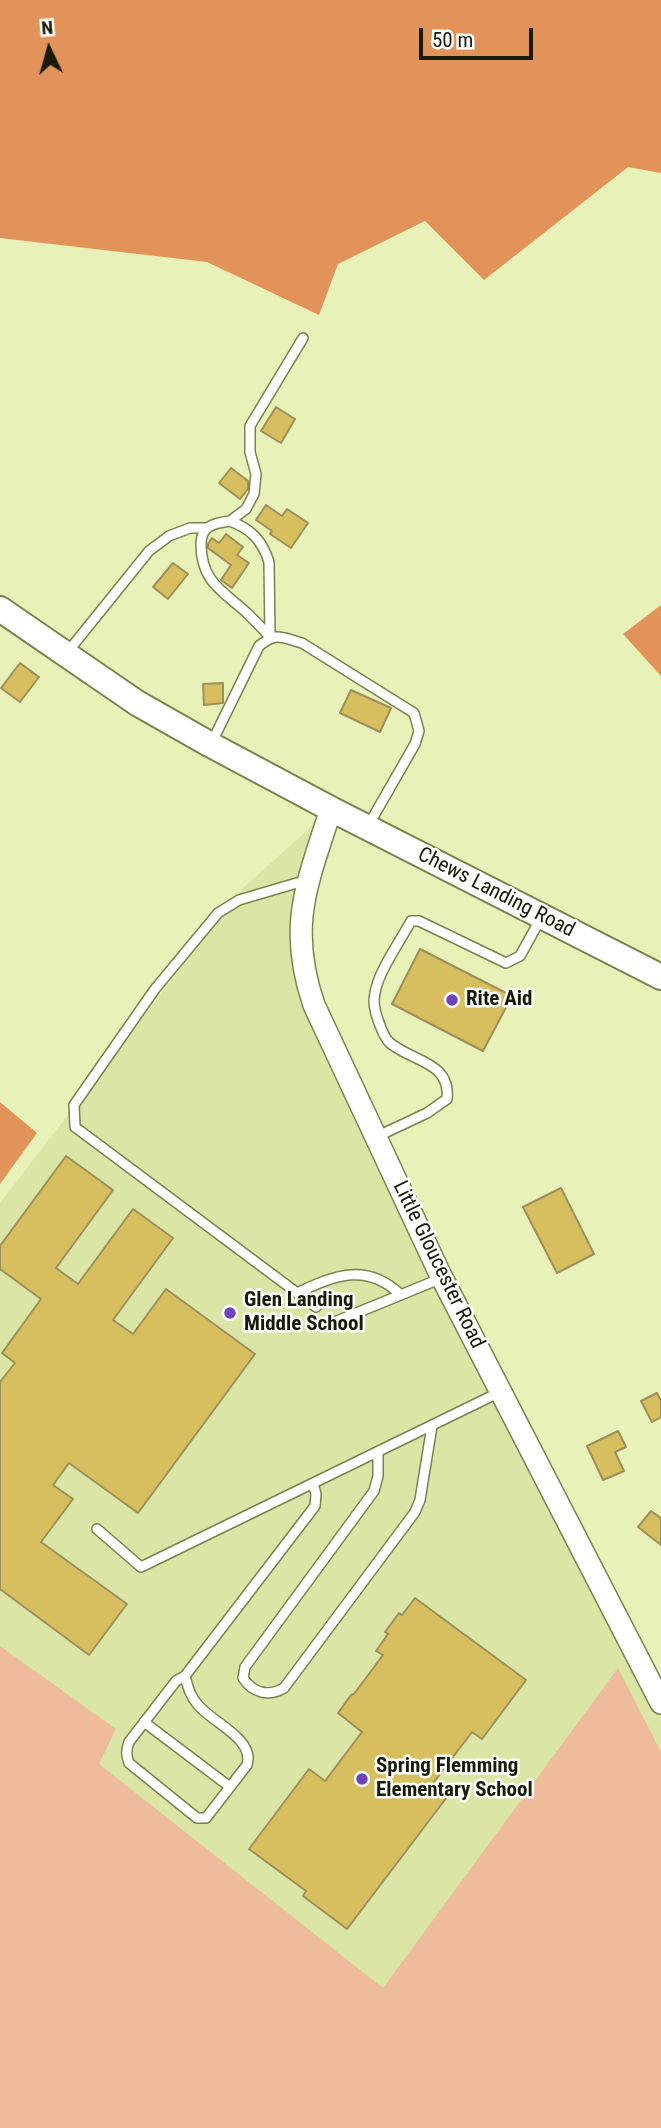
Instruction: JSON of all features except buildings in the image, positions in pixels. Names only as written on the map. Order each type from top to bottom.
[{"type":"main road","name":"Chews Landing Road","points":[[0,610],[137,703],[331,809],[661,977]]},
{"type":"street","name":"Little Gloucester Road","points":[[331,809],[304,896],[300,935],[305,978],[314,1005],[442,1278],[661,1703]]},
{"type":"lane","points":[[230,521],[246,509],[254,494],[256,474],[250,452],[250,426],[303,338]]},
{"type":"lane","points":[[65,655],[149,551],[169,536],[190,528],[205,528],[215,523],[230,521],[245,526],[258,537],[269,562],[270,637]]},
{"type":"lane","points":[[205,528],[201,538],[201,550],[209,578],[218,590],[247,613],[270,637]]},
{"type":"lane","points":[[211,744],[259,646],[270,637],[302,642],[414,712],[419,731],[415,744],[367,827]]},
{"type":"lane","points":[[309,879],[239,900],[218,913],[155,989],[74,1105],[75,1127],[316,1307]]},
{"type":"lane","points":[[376,1137],[428,1113],[447,1099],[449,1087],[440,1072],[390,1043],[382,1032],[376,1014],[374,995],[379,980],[411,920],[419,921],[506,963],[520,956],[542,917]]},
{"type":"lane","points":[[297,1293],[325,1282],[358,1274],[380,1278],[401,1294]]},
{"type":"lane","points":[[337,1321],[442,1278]]},
{"type":"lane","points":[[97,1530],[141,1567],[502,1392]]},
{"type":"lane","points":[[378,1452],[378,1476],[374,1491],[245,1667],[243,1678],[247,1684],[262,1693],[276,1693],[284,1688],[415,1512],[421,1500],[432,1426]]},
{"type":"lane","points":[[185,1675],[190,1694],[197,1704],[244,1743],[249,1760],[206,1818],[197,1818],[129,1763],[126,1756],[129,1742],[176,1681],[185,1675],[315,1506],[313,1483]]},
{"type":"lane","points":[[144,1723],[230,1787]]},
{"type":"shaded area","points":[[0,0],[661,0],[661,173],[628,167],[484,280],[425,221],[338,264],[319,315],[207,262],[0,238]]},
{"type":"shaded area","points":[[661,605],[661,676],[623,634]]},
{"type":"shaded area","points":[[331,809],[304,896],[305,978],[661,1703],[661,2128],[0,2128],[0,1203],[242,889]]},
{"type":"shaded area","points":[[0,1102],[37,1133],[0,1184]]},
{"type":"shaded area","points":[[0,1646],[116,1729],[99,1764],[383,1988],[618,1668],[661,1752],[661,2128],[0,2128]]},
{"type":"place","name":"Rite Aid","points":[[452,1000]]},
{"type":"place","name":"Glen Landing Middle School","points":[[230,1313]]},
{"type":"place","name":"Spring Flemming Elementary School","points":[[362,1779]]}]
